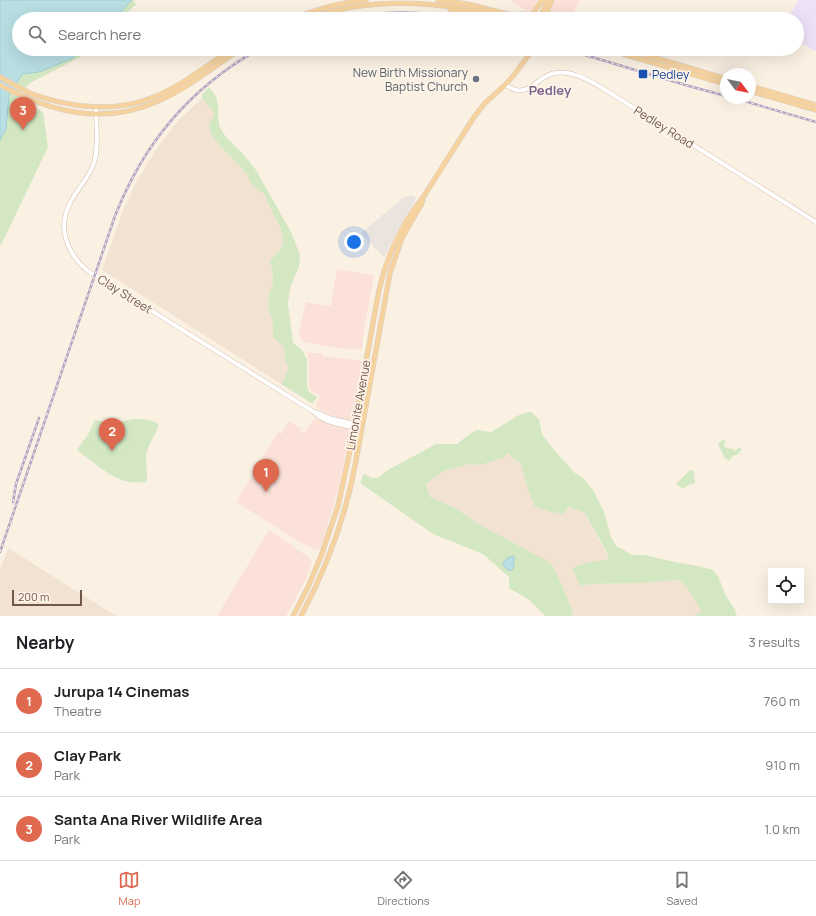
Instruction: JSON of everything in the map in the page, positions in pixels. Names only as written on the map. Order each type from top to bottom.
[{"type":"main road","points":[[311,12],[366,0]]},
{"type":"main road","points":[[534,12],[542,0]]},
{"type":"main road","points":[[543,12],[548,0]]},
{"type":"main road","points":[[547,12],[552,0]]},
{"type":"main road","points":[[352,7],[356,1]]},
{"type":"main road","points":[[329,12],[352,7],[437,2],[467,4],[505,12],[515,12]]},
{"type":"main road","points":[[437,2],[441,7],[465,12]]},
{"type":"main road","points":[[437,2],[482,12]]},
{"type":"main road","points":[[0,77],[32,94],[47,99],[96,108],[134,103],[155,97],[172,88],[221,56]]},
{"type":"main road","points":[[0,85],[34,101],[58,109],[78,113],[96,114],[126,112],[142,108],[176,92],[230,56]]},
{"type":"main road","name":"Limonite Avenue","points":[[293,616],[321,556],[338,506],[346,473],[379,290],[384,271],[398,237],[416,206],[424,196],[474,117],[485,103],[514,75],[526,56]]},
{"type":"main road","points":[[630,56],[720,82]]},
{"type":"main road","points":[[649,56],[720,77]]},
{"type":"main road","name":"Pedley Road","points":[[505,85],[517,90],[525,90],[551,73],[561,72],[582,77],[601,87],[816,222]]},
{"type":"main road","points":[[756,88],[816,105]]},
{"type":"main road","points":[[756,93],[816,110]]},
{"type":"main road","name":"Clay Street","points":[[96,108],[96,147],[94,163],[69,204],[65,218],[65,236],[67,245],[73,256],[88,271],[317,415],[330,422],[361,430]]},
{"type":"main road","name":"Limonite Avenue","points":[[301,616],[320,577],[335,540],[352,482],[391,270],[402,238],[421,206],[424,196]]},
{"type":"main road","points":[[367,356],[371,361],[366,389],[368,393]]},
{"type":"shaded area","points":[[509,0],[538,0],[531,12]]},
{"type":"shaded area","points":[[555,0],[581,0],[573,12],[550,12]]},
{"type":"shaded area","points":[[799,0],[816,0],[816,51],[804,44],[804,12],[791,12]]},
{"type":"shaded area","points":[[202,98],[215,114],[211,120],[213,138],[247,174],[251,184],[263,193],[281,229],[283,244],[270,261],[273,282],[269,295],[268,306],[273,324],[273,337],[284,347],[285,360],[289,369],[281,384],[102,270],[124,208],[137,181],[155,151],[177,122]]},
{"type":"shaded area","points":[[410,195],[415,196],[416,199],[395,235],[384,258],[361,233],[403,198]]},
{"type":"shaded area","points":[[337,269],[374,275],[362,350],[350,348],[349,350],[308,343],[304,342],[300,338],[299,331],[306,302],[331,306]]},
{"type":"shaded area","points":[[307,353],[322,353],[322,356],[358,360],[362,362],[353,416],[349,421],[326,413],[315,406],[320,396],[309,389],[309,362]]},
{"type":"shaded area","points":[[318,419],[334,426],[347,429],[350,433],[333,508],[320,549],[316,550],[303,544],[236,502],[278,432],[281,434],[289,421],[302,429],[300,431],[304,434],[313,420]]},
{"type":"shaded area","points":[[509,452],[517,462],[520,460],[528,490],[535,507],[563,514],[569,507],[585,513],[609,559],[589,562],[573,570],[580,586],[592,584],[640,583],[679,580],[687,588],[703,612],[694,616],[573,616],[571,607],[553,566],[527,550],[480,525],[455,508],[430,497],[426,484],[444,471],[469,464],[481,465],[501,459]]},
{"type":"shaded area","points":[[269,530],[310,558],[312,562],[305,581],[286,616],[217,616]]},
{"type":"shaded area","points":[[8,548],[116,616],[0,616],[0,570]]},
{"type":"green space","points":[[0,0],[135,0],[134,2],[137,5],[128,12],[12,12],[12,56],[82,56],[30,83],[16,98],[43,112],[48,147],[0,245]]},
{"type":"green space","points":[[209,87],[216,96],[220,128],[226,137],[244,155],[256,170],[291,232],[300,255],[299,266],[290,288],[288,304],[293,343],[301,349],[307,359],[307,386],[309,392],[317,397],[313,404],[281,384],[289,369],[285,360],[284,347],[273,337],[273,324],[268,306],[269,295],[273,282],[270,261],[283,244],[281,229],[263,193],[251,184],[247,174],[213,138],[209,127],[215,114],[202,98],[202,94]]},
{"type":"green space","points":[[531,412],[539,419],[542,434],[554,450],[593,490],[604,512],[611,537],[617,547],[632,555],[645,555],[713,570],[718,576],[725,594],[737,616],[694,616],[702,611],[687,588],[679,580],[640,583],[592,584],[580,586],[573,570],[574,567],[589,562],[609,559],[607,553],[585,513],[569,507],[563,514],[535,507],[528,490],[520,461],[517,462],[509,453],[501,459],[481,465],[469,464],[444,471],[426,484],[430,497],[455,508],[480,525],[547,561],[553,566],[571,607],[573,616],[545,616],[528,599],[509,588],[509,577],[483,554],[433,534],[360,483],[364,474],[372,478],[379,477],[388,470],[436,444],[457,444],[477,430],[491,432],[519,415]]},
{"type":"green space","points":[[133,419],[150,420],[159,425],[147,451],[146,482],[137,483],[118,479],[77,450],[88,435],[95,420],[108,423],[117,423]]},
{"type":"green space","points":[[723,439],[726,442],[723,445],[727,448],[732,448],[735,451],[739,447],[742,450],[737,455],[734,455],[729,461],[724,457],[718,444]]},
{"type":"green space","points":[[690,470],[694,471],[695,483],[688,485],[683,489],[676,484]]},
{"type":"water","points":[[0,0],[132,0],[121,12],[12,12],[12,56],[75,56],[39,72],[22,74],[9,96],[6,129],[0,140]]},
{"type":"water","points":[[514,556],[514,565],[512,570],[509,570],[503,565],[504,561]]},
{"type":"railway","points":[[0,552],[115,216],[126,190],[155,142],[172,120],[212,81],[247,56]]},
{"type":"railway","points":[[588,56],[720,94]]},
{"type":"railway","points":[[754,104],[816,122]]},
{"type":"railway","points":[[13,502],[16,484],[39,418]]},
{"type":"place","name":"Pedley","points":[[643,74]]},
{"type":"place","name":"New Birth Missionary Baptist Church","points":[[476,79]]},
{"type":"place","name":"Santa Ana River Wildlife Area","points":[[23,130]]},
{"type":"place","name":"Clay Park","points":[[112,451]]},
{"type":"place","name":"Jurupa 14 Cinemas","points":[[266,492]]},
{"type":"district","name":"Pedley","points":[[550,90]]}]
